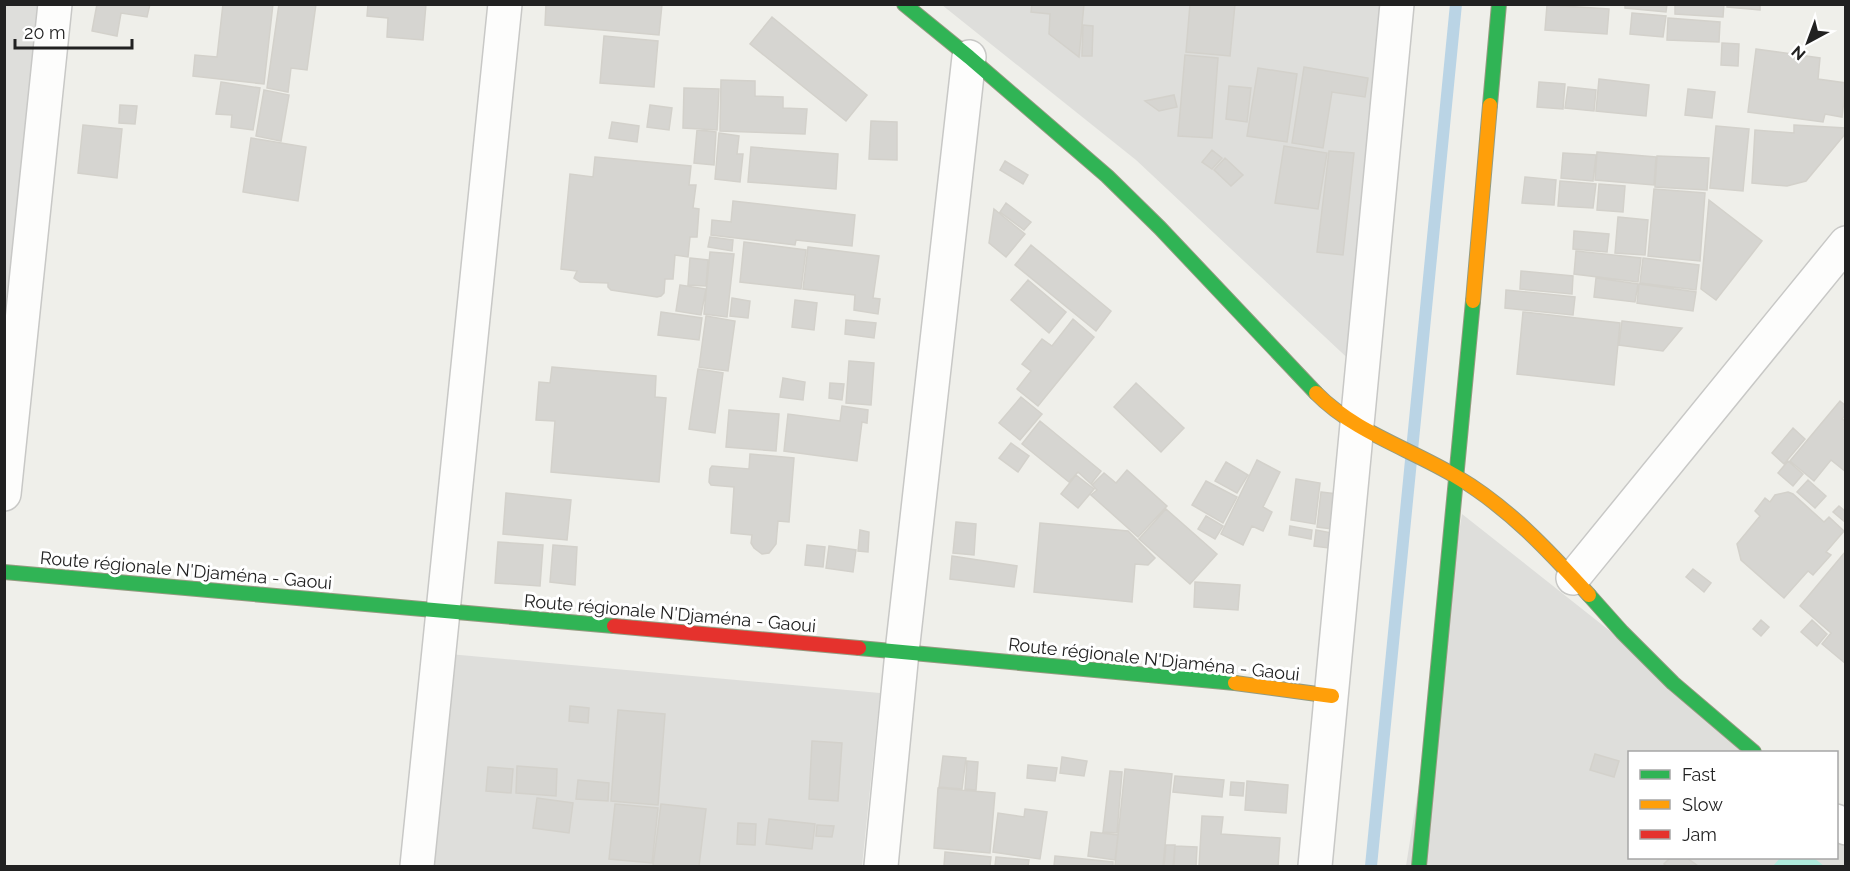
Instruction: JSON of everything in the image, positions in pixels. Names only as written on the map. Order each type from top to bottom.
[{"type":"street","points":[[4,494],[55,4]]},
{"type":"street","points":[[417,867],[505,4]]},
{"type":"street","points":[[904,4],[1107,176],[1315,391],[1367,430],[1457,477],[1520,523],[1673,683],[1752,751]]},
{"type":"street","points":[[1315,867],[1332,696],[1367,430],[1397,4]]},
{"type":"street","points":[[1419,867],[1457,477],[1499,4]]},
{"type":"street","points":[[881,867],[902,652],[969,57]]},
{"type":"street","points":[[1574,578],[1842,256]]},
{"type":"street","name":"Route régionale N'Djaména - Gaoui","points":[[4,572],[1227,682],[1332,696]]},
{"type":"shaded area","points":[[5,5],[44,5],[5,370]]},
{"type":"shaded area","points":[[942,5],[1388,5],[1356,366],[1136,160]]},
{"type":"shaded area","points":[[1462,514],[1762,751],[1628,751],[1628,859],[1838,859],[1838,812],[1845,818],[1845,866],[1406,866]]},
{"type":"shaded area","points":[[449,654],[880,693],[862,866],[426,866]]},
{"type":"green space","points":[[1779,859],[1815,859],[1824,866],[1773,866]]},
{"type":"building","points":[[97,4],[150,4],[147,17],[121,13],[117,36],[92,31]]},
{"type":"building","points":[[223,4],[273,4],[264,84],[193,76],[195,55],[217,57]]},
{"type":"building","points":[[279,4],[316,4],[307,70],[291,68],[288,92],[267,88]]},
{"type":"building","points":[[368,4],[426,4],[423,40],[387,37],[388,18],[367,16]]},
{"type":"building","points":[[546,4],[662,4],[659,35],[545,25]]},
{"type":"building","points":[[1032,4],[1084,4],[1079,57],[1049,34],[1050,14],[1031,12]]},
{"type":"building","points":[[1190,4],[1235,4],[1230,56],[1186,52]]},
{"type":"building","points":[[1625,4],[1667,4],[1666,12],[1625,8]]},
{"type":"building","points":[[1675,4],[1724,4],[1723,17],[1675,14]]},
{"type":"building","points":[[1727,4],[1760,4],[1760,10],[1727,7]]},
{"type":"building","points":[[1547,5],[1609,9],[1607,34],[1545,30]]},
{"type":"building","points":[[1632,13],[1666,16],[1663,37],[1630,34]]},
{"type":"building","points":[[772,17],[867,95],[846,121],[750,44]]},
{"type":"building","points":[[1668,18],[1720,22],[1719,42],[1667,40]]},
{"type":"building","points":[[1083,25],[1093,26],[1092,56],[1082,56]]},
{"type":"building","points":[[604,36],[658,41],[654,87],[600,83]]},
{"type":"building","points":[[1722,43],[1739,44],[1738,66],[1721,65]]},
{"type":"building","points":[[1756,49],[1820,58],[1818,79],[1846,83],[1842,117],[1825,114],[1823,122],[1748,112]]},
{"type":"building","points":[[1185,55],[1218,58],[1212,138],[1178,136]]},
{"type":"building","points":[[1304,67],[1368,78],[1365,97],[1332,92],[1323,148],[1292,143]]},
{"type":"building","points":[[1258,68],[1297,74],[1287,142],[1247,136]]},
{"type":"building","points":[[1599,79],[1649,85],[1646,116],[1596,111]]},
{"type":"building","points":[[721,80],[755,81],[755,96],[783,97],[783,108],[807,109],[805,134],[720,131]]},
{"type":"building","points":[[221,82],[260,88],[253,130],[231,127],[232,115],[216,114]]},
{"type":"building","points":[[1539,82],[1565,84],[1563,109],[1537,107]]},
{"type":"building","points":[[1229,86],[1251,88],[1247,122],[1226,119]]},
{"type":"building","points":[[1568,87],[1596,90],[1594,111],[1565,108]]},
{"type":"building","points":[[684,88],[719,89],[717,130],[683,128]]},
{"type":"building","points":[[1688,89],[1715,92],[1712,118],[1685,115]]},
{"type":"building","points":[[264,90],[289,95],[281,141],[256,136]]},
{"type":"building","points":[[1174,95],[1177,107],[1159,111],[1145,101]]},
{"type":"building","points":[[120,105],[137,106],[135,124],[119,123]]},
{"type":"building","points":[[650,105],[672,108],[669,130],[647,127]]},
{"type":"building","points":[[871,121],[897,122],[897,160],[869,159]]},
{"type":"building","points":[[612,122],[639,126],[637,142],[609,138]]},
{"type":"building","points":[[83,125],[122,129],[117,178],[78,173]]},
{"type":"building","points":[[1794,125],[1846,128],[1846,133],[1806,181],[1787,186],[1752,183],[1755,130],[1794,133]]},
{"type":"building","points":[[1716,126],[1749,129],[1743,191],[1710,188]]},
{"type":"building","points":[[697,130],[716,132],[714,165],[694,163]]},
{"type":"building","points":[[719,133],[739,136],[737,154],[743,154],[740,182],[715,179]]},
{"type":"building","points":[[251,138],[306,147],[298,201],[243,192]]},
{"type":"building","points":[[1284,146],[1327,153],[1318,209],[1275,203]]},
{"type":"building","points":[[751,147],[838,154],[836,189],[748,182]]},
{"type":"building","points":[[1212,150],[1222,158],[1212,169],[1202,162]]},
{"type":"building","points":[[1329,151],[1354,153],[1343,255],[1317,252]]},
{"type":"building","points":[[1597,152],[1656,157],[1654,185],[1595,180]]},
{"type":"building","points":[[1563,153],[1596,155],[1593,181],[1561,178]]},
{"type":"building","points":[[1657,156],[1709,158],[1707,190],[1655,187]]},
{"type":"building","points":[[595,157],[691,166],[689,185],[696,185],[693,208],[699,209],[697,237],[690,237],[688,257],[675,255],[673,279],[665,279],[664,293],[661,296],[611,290],[608,283],[580,282],[574,278],[577,271],[561,269],[570,174],[593,177]]},
{"type":"building","points":[[1225,158],[1243,175],[1231,186],[1214,170]]},
{"type":"building","points":[[1005,161],[1028,175],[1023,184],[1000,170]]},
{"type":"building","points":[[1525,177],[1556,180],[1554,205],[1522,203]]},
{"type":"building","points":[[1560,181],[1596,184],[1593,208],[1558,206]]},
{"type":"building","points":[[1599,184],[1625,186],[1623,212],[1597,210]]},
{"type":"building","points":[[1654,189],[1705,193],[1700,261],[1648,256]]},
{"type":"building","points":[[1709,200],[1762,241],[1716,300],[1701,289]]},
{"type":"building","points":[[733,201],[855,215],[852,246],[796,240],[795,245],[711,235],[712,220],[731,222]]},
{"type":"building","points":[[1006,203],[1031,222],[1024,230],[1000,212]]},
{"type":"building","points":[[994,209],[1025,234],[1006,257],[989,243]]},
{"type":"building","points":[[1618,217],[1648,220],[1645,255],[1615,253]]},
{"type":"building","points":[[1574,231],[1609,234],[1607,252],[1573,249]]},
{"type":"building","points":[[710,237],[733,240],[732,251],[708,247]]},
{"type":"building","points":[[744,242],[806,250],[801,289],[740,282]]},
{"type":"building","points":[[1031,245],[1111,311],[1096,331],[1015,265]]},
{"type":"building","points":[[808,247],[879,256],[873,298],[880,299],[878,314],[854,310],[855,295],[803,289]]},
{"type":"building","points":[[1576,251],[1641,258],[1638,282],[1574,274]]},
{"type":"building","points":[[710,252],[734,254],[727,317],[704,314]]},
{"type":"building","points":[[690,258],[708,260],[706,286],[688,285]]},
{"type":"building","points":[[1643,258],[1699,265],[1696,290],[1640,283]]},
{"type":"building","points":[[1521,271],[1573,276],[1572,294],[1520,289]]},
{"type":"building","points":[[1596,278],[1638,284],[1635,302],[1594,297]]},
{"type":"building","points":[[1028,280],[1066,312],[1049,333],[1011,300]]},
{"type":"building","points":[[1639,284],[1696,292],[1693,311],[1637,303]]},
{"type":"building","points":[[680,285],[706,289],[701,315],[676,311]]},
{"type":"building","points":[[1506,290],[1575,297],[1573,315],[1505,308]]},
{"type":"building","points":[[732,298],[750,301],[748,318],[730,316]]},
{"type":"building","points":[[795,300],[817,303],[814,330],[792,327]]},
{"type":"building","points":[[661,312],[702,318],[699,340],[658,335]]},
{"type":"building","points":[[1523,312],[1620,323],[1614,385],[1517,374]]},
{"type":"building","points":[[706,316],[735,321],[728,371],[699,367]]},
{"type":"building","points":[[1073,319],[1094,337],[1038,406],[1017,389],[1031,371],[1022,364],[1042,339],[1052,346]]},
{"type":"building","points":[[846,320],[876,323],[874,338],[845,334]]},
{"type":"building","points":[[1622,321],[1682,328],[1663,351],[1619,345]]},
{"type":"building","points":[[849,361],[874,363],[871,405],[846,403]]},
{"type":"building","points":[[552,367],[656,376],[655,397],[666,398],[659,482],[551,472],[555,421],[536,420],[539,382],[550,383]]},
{"type":"building","points":[[698,369],[723,373],[715,433],[689,429]]},
{"type":"building","points":[[783,378],[805,382],[803,400],[780,397]]},
{"type":"building","points":[[830,383],[844,384],[842,400],[829,398]]},
{"type":"building","points":[[1136,383],[1184,428],[1161,452],[1114,407]]},
{"type":"building","points":[[1021,397],[1042,414],[1020,440],[999,423]]},
{"type":"building","points":[[1840,401],[1846,406],[1846,415],[1842,419],[1846,421],[1846,472],[1831,460],[1814,481],[1790,461]]},
{"type":"building","points":[[842,406],[868,410],[867,423],[862,422],[857,461],[784,451],[788,414],[840,421]]},
{"type":"building","points":[[729,410],[779,414],[776,451],[726,447]]},
{"type":"building","points":[[1040,421],[1101,471],[1091,484],[1078,472],[1069,482],[1022,444]]},
{"type":"building","points":[[1793,428],[1805,439],[1784,464],[1772,453]]},
{"type":"building","points":[[1011,443],[1029,456],[1018,472],[999,458]]},
{"type":"building","points":[[750,454],[794,458],[789,522],[778,521],[776,544],[769,553],[762,554],[754,548],[751,543],[752,535],[731,533],[734,487],[711,485],[709,482],[712,466],[749,469]]},
{"type":"building","points":[[1257,460],[1280,472],[1263,507],[1272,512],[1263,531],[1252,526],[1243,545],[1221,534]]},
{"type":"building","points":[[1788,461],[1803,474],[1793,486],[1778,473]]},
{"type":"building","points":[[1226,462],[1248,475],[1237,493],[1215,481]]},
{"type":"building","points":[[1127,470],[1167,506],[1138,537],[1091,495],[1097,490],[1092,485],[1104,473],[1116,483]]},
{"type":"building","points":[[1076,475],[1094,489],[1078,508],[1061,494]]},
{"type":"building","points":[[1296,479],[1320,483],[1315,524],[1291,520]]},
{"type":"building","points":[[1808,480],[1826,496],[1815,508],[1797,492]]},
{"type":"building","points":[[1206,481],[1237,497],[1223,523],[1192,505]]},
{"type":"building","points":[[1321,492],[1337,494],[1332,529],[1317,527]]},
{"type":"building","points":[[1788,492],[1824,522],[1829,517],[1844,531],[1826,552],[1831,555],[1813,575],[1808,571],[1784,598],[1741,560],[1737,544],[1760,516],[1755,511],[1765,498],[1770,502],[1775,495]]},
{"type":"building","points":[[506,493],[571,500],[567,540],[503,534]]},
{"type":"building","points":[[1839,506],[1846,512],[1846,523],[1833,512]]},
{"type":"building","points":[[1166,509],[1217,554],[1190,584],[1139,539]]},
{"type":"building","points":[[1206,516],[1223,526],[1215,539],[1198,529]]},
{"type":"building","points":[[956,522],[976,524],[974,555],[953,553]]},
{"type":"building","points":[[1040,523],[1128,531],[1155,558],[1148,565],[1135,564],[1132,602],[1034,592]]},
{"type":"building","points":[[1290,526],[1312,530],[1311,539],[1289,535]]},
{"type":"building","points":[[860,530],[869,532],[868,552],[858,551]]},
{"type":"building","points":[[1316,530],[1332,533],[1329,548],[1314,546]]},
{"type":"building","points":[[498,542],[543,545],[540,586],[495,583]]},
{"type":"building","points":[[553,545],[577,547],[575,585],[550,582]]},
{"type":"building","points":[[807,545],[825,547],[823,567],[805,565]]},
{"type":"building","points":[[829,546],[856,550],[853,572],[826,568]]},
{"type":"building","points":[[1845,552],[1846,664],[1822,644],[1831,633],[1800,606]]},
{"type":"building","points":[[952,556],[1017,566],[1014,587],[950,579]]},
{"type":"building","points":[[1693,569],[1711,583],[1704,592],[1686,577]]},
{"type":"building","points":[[1195,582],[1240,585],[1238,610],[1194,607]]},
{"type":"building","points":[[1761,620],[1769,627],[1761,636],[1753,629]]},
{"type":"building","points":[[1812,620],[1827,634],[1817,646],[1801,632]]},
{"type":"building","points":[[570,706],[589,708],[588,723],[569,721]]},
{"type":"building","points":[[618,710],[665,714],[658,805],[611,801]]},
{"type":"building","points":[[812,741],[842,743],[838,801],[809,799]]},
{"type":"building","points":[[1595,754],[1619,761],[1614,777],[1590,770]]},
{"type":"building","points":[[943,756],[966,758],[962,789],[939,787]]},
{"type":"building","points":[[1062,757],[1087,761],[1084,776],[1060,773]]},
{"type":"building","points":[[967,761],[978,762],[976,790],[965,789]]},
{"type":"building","points":[[1028,765],[1057,768],[1055,781],[1027,778]]},
{"type":"building","points":[[517,766],[557,769],[556,796],[516,793]]},
{"type":"building","points":[[488,767],[513,769],[511,793],[486,791]]},
{"type":"building","points":[[1125,769],[1172,774],[1163,866],[1115,865]]},
{"type":"building","points":[[1110,771],[1122,772],[1117,833],[1103,832]]},
{"type":"building","points":[[1175,776],[1224,780],[1222,797],[1173,792]]},
{"type":"building","points":[[578,780],[609,783],[608,801],[576,799]]},
{"type":"building","points":[[1247,781],[1288,785],[1286,813],[1245,810]]},
{"type":"building","points":[[1231,782],[1244,783],[1243,796],[1230,795]]},
{"type":"building","points":[[938,788],[995,793],[990,853],[934,848]]},
{"type":"building","points":[[537,798],[573,803],[569,833],[533,828]]},
{"type":"building","points":[[615,804],[658,808],[652,863],[609,859]]},
{"type":"building","points":[[661,804],[706,809],[699,866],[653,866]]},
{"type":"building","points":[[1025,809],[1047,812],[1040,859],[993,852],[998,813],[1024,817]]},
{"type":"building","points":[[1202,816],[1223,817],[1221,834],[1280,838],[1278,866],[1199,866]]},
{"type":"building","points":[[769,819],[815,824],[812,849],[766,844]]},
{"type":"building","points":[[738,823],[756,824],[755,845],[737,844]]},
{"type":"building","points":[[817,825],[834,826],[832,837],[816,836]]},
{"type":"building","points":[[1091,832],[1118,835],[1115,860],[1088,856]]},
{"type":"building","points":[[1166,845],[1175,845],[1173,866],[1164,866]]},
{"type":"building","points":[[1175,846],[1197,847],[1196,866],[1174,866]]},
{"type":"building","points":[[945,852],[991,857],[990,866],[944,866]]},
{"type":"building","points":[[1055,856],[1113,862],[1113,866],[1054,866]]},
{"type":"building","points":[[996,857],[1029,860],[1028,866],[995,866]]},
{"type":"building","points":[[1669,859],[1688,859],[1698,866],[1667,866],[1664,864]]},
{"type":"waterway","points":[[1371,866],[1456,4]]},
{"type":"traffic: fast","points":[[904,4],[1107,176],[1160,228],[1316,393]]},
{"type":"traffic: fast","points":[[1490,105],[1499,4]]},
{"type":"traffic: fast","points":[[1419,866],[1473,301]]},
{"type":"traffic: fast","points":[[4,572],[614,626]]},
{"type":"traffic: fast","points":[[1589,595],[1673,683],[1753,751]]},
{"type":"traffic: fast","points":[[859,648],[1235,683]]},
{"type":"traffic: slow","points":[[1473,301],[1490,105]]},
{"type":"traffic: slow","points":[[1316,393],[1348,419],[1457,477],[1494,502],[1543,546],[1589,595]]},
{"type":"traffic: slow","points":[[1235,683],[1332,696]]},
{"type":"traffic: jam","points":[[614,626],[859,648]]}]
